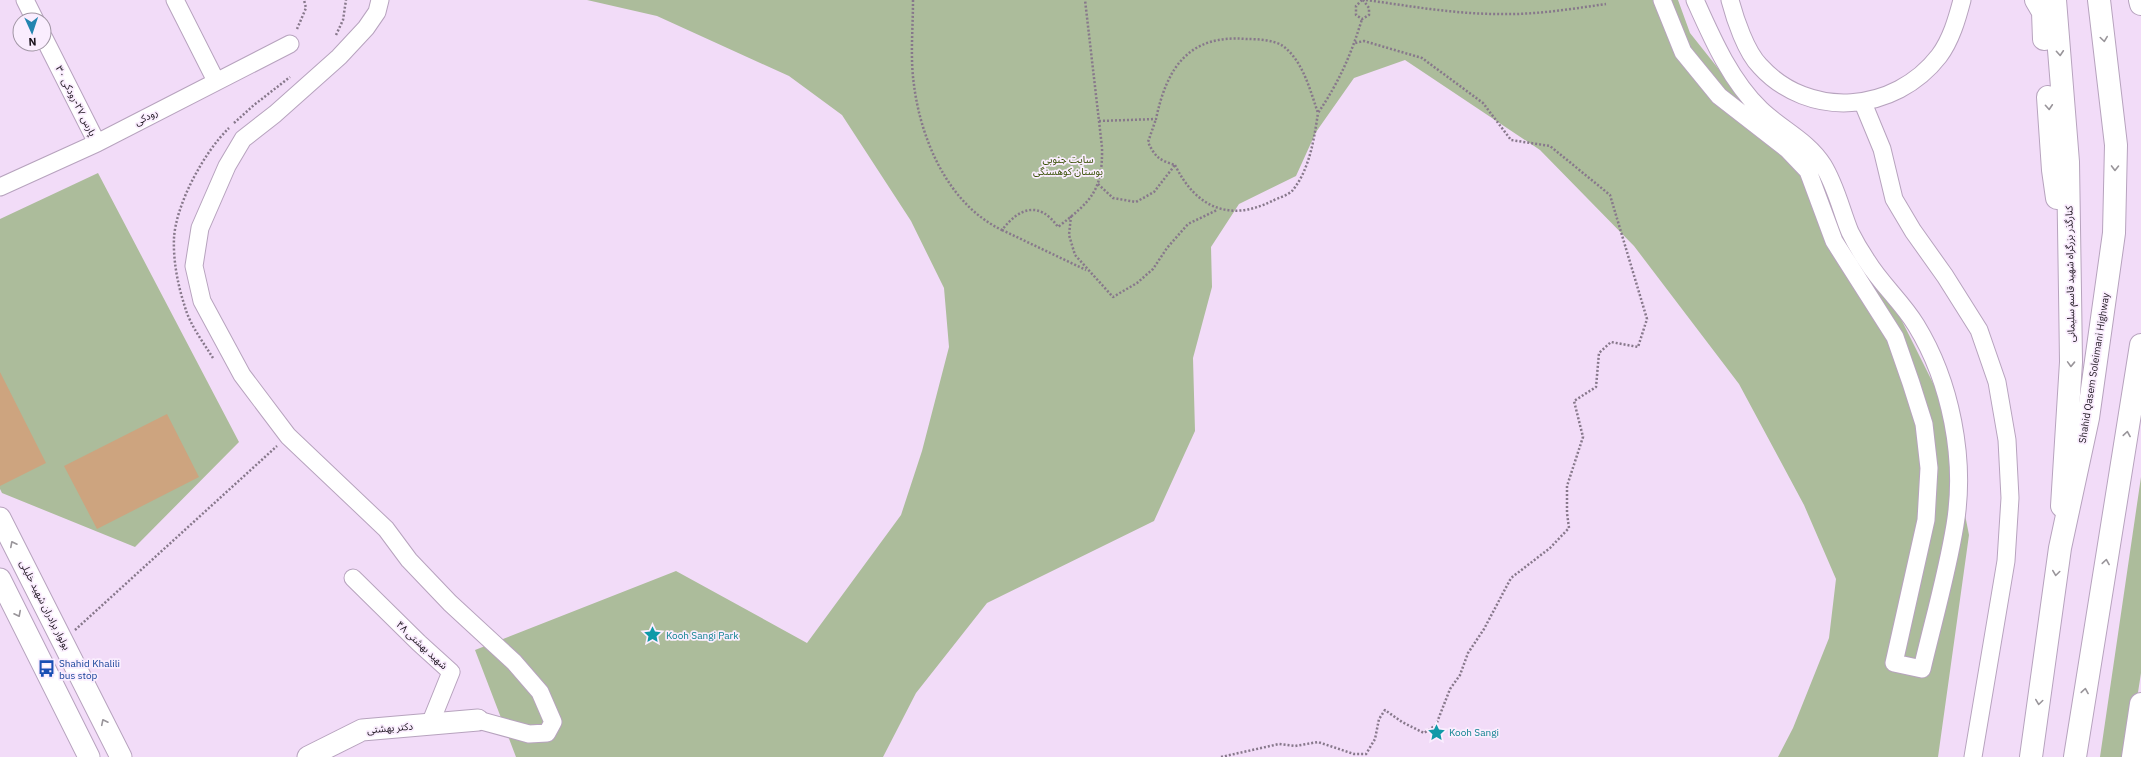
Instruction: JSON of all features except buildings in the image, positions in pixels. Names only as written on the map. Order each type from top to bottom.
[{"type":"main road","points":[[2036,0],[2043,12],[2053,170],[2070,292]]},
{"type":"main road","name":"کنارگذر بزرگراه شهید قاسم سلیمانی","points":[[2055,0],[2068,162],[2071,362],[2060,548]]},
{"type":"main road","name":"Shahid Qasem Soleimani Highway","points":[[2031,757],[2060,548],[2088,418],[2114,233],[2116,145],[2099,0]]},
{"type":"main road","points":[[2140,0],[2141,4]]},
{"type":"main road","points":[[2075,757],[2141,345]]},
{"type":"main road","points":[[2133,757],[2139,736],[2141,704]]},
{"type":"street","points":[[25,0],[31,12]]},
{"type":"street","points":[[175,0],[216,81]]},
{"type":"street","points":[[1662,0],[1684,52],[1719,96],[1787,149],[1808,171],[1834,241],[1895,337],[1924,424],[1929,468],[1926,520],[1894,663],[1922,669],[1955,524],[1956,510],[1958,467],[1953,418],[1939,372],[1916,325],[1868,263],[1850,233],[1838,195],[1823,164],[1799,140],[1761,110],[1740,85],[1712,38],[1695,0]]},
{"type":"street","points":[[1730,0],[1737,26],[1759,66],[1786,88],[1811,100],[1839,104],[1863,103],[1902,88],[1920,75],[1939,56],[1954,27],[1962,0]]},
{"type":"street","points":[[380,3],[366,28],[339,57],[275,114],[243,139],[227,166],[200,228],[194,266],[202,301],[242,375],[288,436],[386,529],[409,560],[450,603],[514,662],[540,692],[553,722],[547,733],[529,734],[478,720]]},
{"type":"street","name":"رودکی","points":[[0,187],[97,143],[290,44]]},
{"type":"street","name":"پارس ۲۷-رودکی ۳۰","points":[[51,52],[97,143]]},
{"type":"street","points":[[1863,103],[1882,149],[1894,199],[1913,231],[1945,276],[1979,330],[1997,382],[2007,440],[2010,498],[2006,561],[1973,757]]},
{"type":"street","name":"بولوار برادران شهید خلیلی","points":[[0,518],[121,757]]},
{"type":"street","name":"شهید بهشتی ۴۸","points":[[354,578],[419,643],[451,672],[430,724]]},
{"type":"street","points":[[0,579],[88,757]]},
{"type":"street","name":"دکتر بهشتی","points":[[308,757],[362,730],[478,720]]},
{"type":"path","points":[[290,44],[306,8],[304,0]]},
{"type":"path","points":[[334,40],[343,20],[346,0]]},
{"type":"path","points":[[913,0],[913,84],[919,114],[938,165],[968,208],[985,222],[1088,271]]},
{"type":"path","points":[[1002,230],[1012,218],[1032,209],[1043,211],[1058,227],[1093,194],[1098,184],[1102,170],[1099,121],[1085,0]]},
{"type":"path","points":[[1071,216],[1069,235],[1075,255],[1113,297],[1137,283],[1153,269],[1167,248],[1188,224],[1217,210],[1242,209],[1264,205],[1292,191],[1308,164],[1318,113],[1336,86],[1355,43],[1362,19],[1368,15],[1369,8],[1364,0]]},
{"type":"path","points":[[1362,19],[1356,15],[1356,6],[1364,0],[1430,9],[1500,14],[1559,11],[1606,4]]},
{"type":"path","points":[[1217,210],[1203,201],[1184,183],[1175,165],[1161,161],[1153,153],[1148,142],[1165,86],[1176,67],[1191,49],[1211,42],[1242,38],[1264,40],[1282,46],[1296,61],[1303,74],[1318,113]]},
{"type":"path","points":[[1221,757],[1279,744],[1295,746],[1318,742],[1354,754],[1366,754],[1375,739],[1378,719],[1385,710],[1402,722],[1424,733],[1436,725],[1450,689],[1460,675],[1468,653],[1484,629],[1511,578],[1550,548],[1569,528],[1567,513],[1567,486],[1583,437],[1574,401],[1596,387],[1599,353],[1611,342],[1638,348],[1647,319],[1610,195],[1550,146],[1511,140],[1483,103],[1422,58],[1364,41],[1355,43]]},
{"type":"path","points":[[214,360],[185,308],[176,268],[174,237],[184,198],[198,168],[227,131],[254,104],[296,72]]},
{"type":"path","points":[[1099,121],[1156,119]]},
{"type":"path","points":[[1098,184],[1113,198],[1136,202],[1154,192],[1175,165]]},
{"type":"path","points":[[63,641],[288,436]]},
{"type":"green space","name":"سایت جنوبی بوستان کوهسنگی","points":[[587,0],[1678,0],[1690,33],[1744,101],[1819,164],[1899,315],[1943,403],[1969,535],[1938,757],[1778,757],[1793,728],[1829,638],[1836,579],[1804,505],[1739,384],[1634,246],[1540,150],[1405,60],[1354,78],[1316,132],[1296,176],[1239,204],[1211,247],[1212,287],[1193,358],[1195,431],[1154,521],[987,603],[916,693],[883,757],[516,757],[475,650],[676,571],[807,643],[901,515],[922,451],[949,347],[944,288],[911,221],[842,115],[789,76],[657,16]]},
{"type":"green space","points":[[98,173],[239,442],[135,547],[2,493],[0,489],[0,219]]},
{"type":"green space","points":[[2141,477],[2141,673],[2128,757],[2100,757]]},
{"type":"place","name":"Kooh Sangi Park","points":[[653,635]]},
{"type":"place","name":"Shahid Khalili bus stop","points":[[46,669]]},
{"type":"place","name":"Kooh Sangi","points":[[1436,732]]}]
